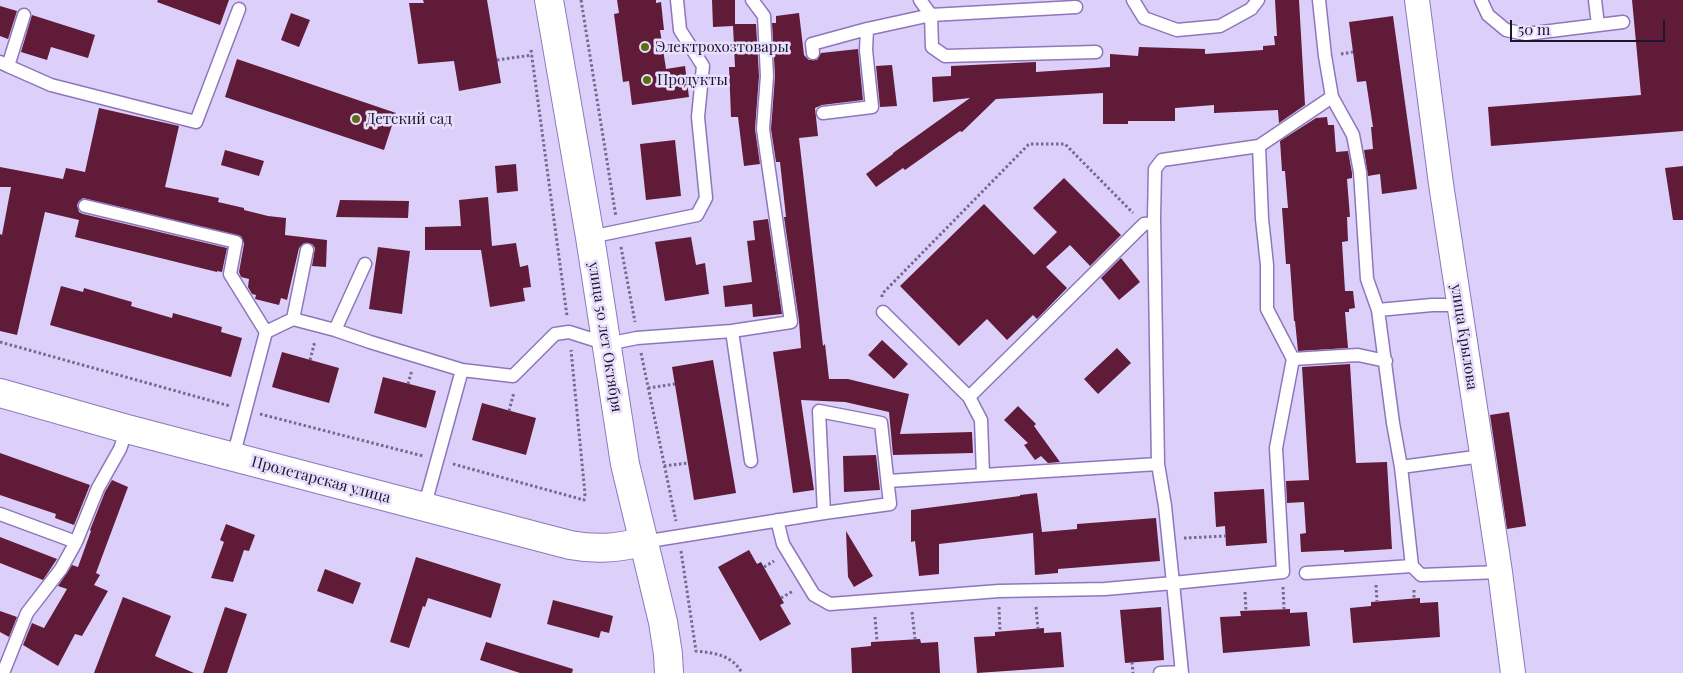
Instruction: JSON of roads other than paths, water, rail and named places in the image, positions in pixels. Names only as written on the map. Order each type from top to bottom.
[{"type":"main road","name":"улица 50 лет Октября","points":[[549,0],[590,237],[625,464],[663,622],[669,673]]},
{"type":"main road","name":"Пролетарская улица","points":[[0,393],[127,430],[589,549],[616,548],[643,542]]},
{"type":"street","name":"улица Крылова","points":[[1417,0],[1440,174],[1500,572],[1513,673]]},
{"type":"lane","points":[[590,237],[697,215],[706,198],[698,117],[703,66],[680,30],[677,0]]},
{"type":"lane","points":[[266,332],[293,319],[335,330],[462,370],[513,376],[555,334],[569,332],[607,344],[637,338],[732,331],[791,322],[763,129],[767,76],[764,16],[752,0]]},
{"type":"lane","points":[[920,0],[931,15],[932,47],[945,56],[1096,52]]},
{"type":"lane","points":[[1132,0],[1144,18],[1176,30],[1220,26],[1250,9],[1258,0]]},
{"type":"lane","points":[[1319,0],[1332,98],[1354,135],[1360,172],[1367,279],[1378,310],[1386,361],[1393,423],[1401,467],[1412,566],[1421,575],[1500,572]]},
{"type":"lane","points":[[1481,0],[1488,15],[1506,30],[1526,34],[1623,22]]},
{"type":"lane","points":[[1595,0],[1598,25]]},
{"type":"lane","points":[[813,53],[812,44],[867,29],[931,15],[1076,7]]},
{"type":"lane","points":[[24,15],[4,64],[52,85],[196,122],[239,9]]},
{"type":"lane","points":[[823,113],[872,107],[866,50],[867,29]]},
{"type":"lane","points":[[1160,673],[1182,672],[1174,583],[1158,464],[1149,223],[1155,169],[1162,160],[1259,146],[1332,98]]},
{"type":"lane","points":[[777,520],[783,544],[814,595],[830,604],[999,591],[1104,590],[1283,572],[1276,448],[1294,359],[1267,308],[1267,265],[1259,146]]},
{"type":"lane","points":[[85,206],[236,242],[230,274],[266,332],[234,457]]},
{"type":"lane","points":[[969,397],[1149,223]]},
{"type":"lane","points":[[293,319],[307,250]]},
{"type":"lane","points":[[335,330],[365,264]]},
{"type":"lane","points":[[1378,310],[1432,305],[1459,305]]},
{"type":"lane","points":[[883,312],[969,397],[981,420],[983,475]]},
{"type":"lane","points":[[732,331],[751,461]]},
{"type":"lane","points":[[1294,359],[1358,355],[1386,361]]},
{"type":"lane","points":[[424,508],[462,370]]},
{"type":"lane","points":[[643,542],[890,504],[881,423],[820,411],[824,513]]},
{"type":"lane","points":[[3,673],[26,613],[61,569],[76,542],[98,488],[120,449],[127,430]]},
{"type":"lane","points":[[1401,467],[1482,456]]},
{"type":"lane","points":[[888,481],[1158,464]]},
{"type":"lane","points":[[0,514],[76,542]]},
{"type":"lane","points":[[1306,573],[1412,566]]},
{"type":"place","name":"Электрохозтовары","points":[[645,47]]},
{"type":"place","name":"Продукты","points":[[647,80]]},
{"type":"place","name":"Детский сад","points":[[356,119]]}]
